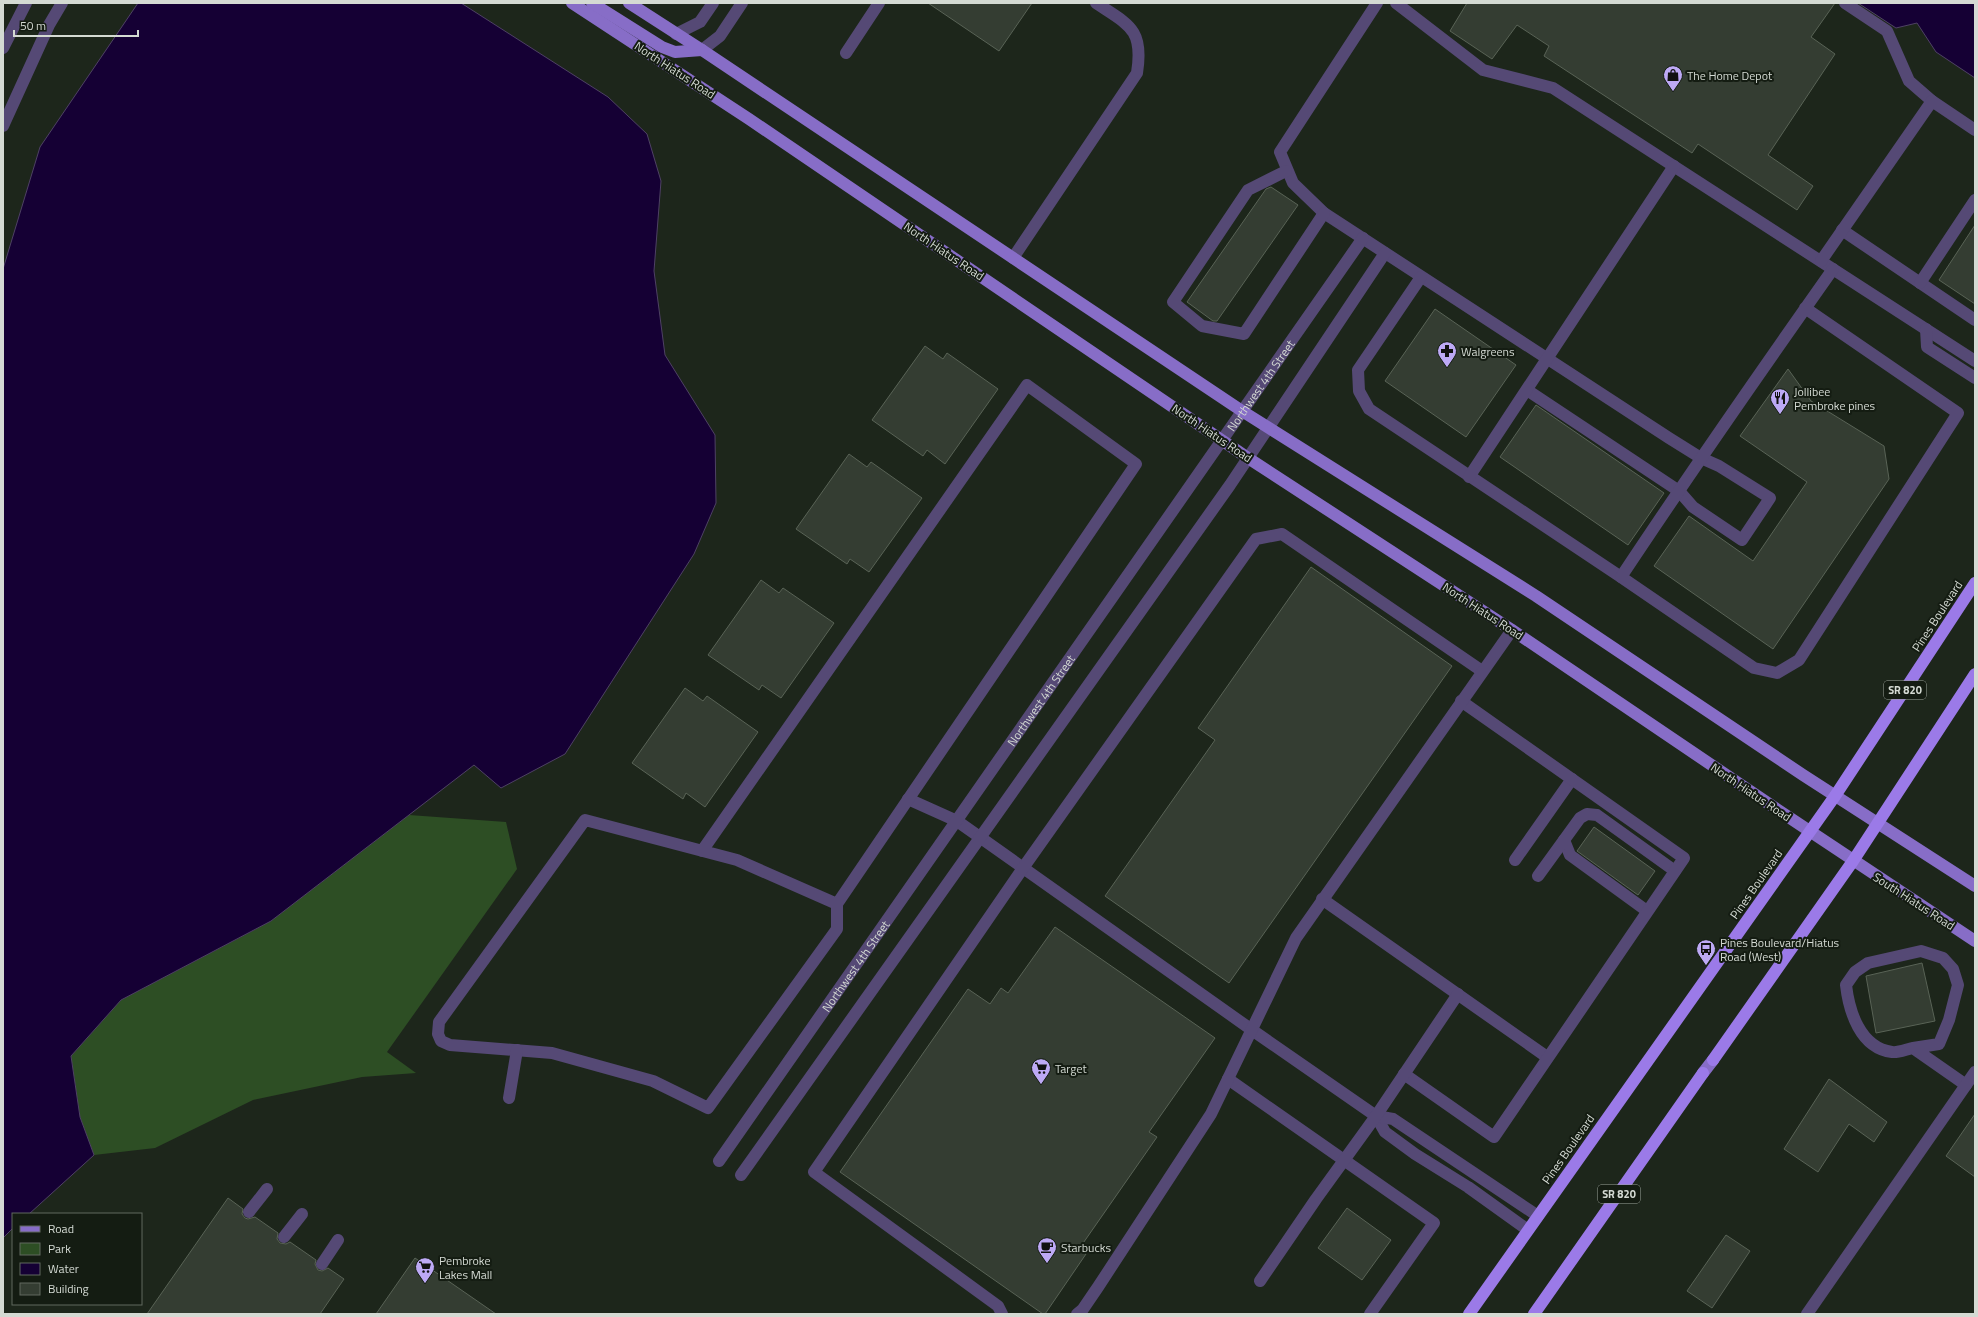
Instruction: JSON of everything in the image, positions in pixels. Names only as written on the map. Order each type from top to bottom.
[{"type":"highway","name":"Pines Boulevard","points":[[1469,1314],[1835,796],[1975,583]]},
{"type":"highway","name":"SR 820","points":[[1713,1060],[1853,860],[1975,674]]},
{"type":"highway","name":"SR 820","points":[[1534,1314],[1704,1073]]},
{"type":"main road","name":"North Hiatus Road","points":[[572,3],[750,119],[1221,440],[1512,630],[1853,860]]},
{"type":"main road","points":[[592,3],[662,47],[675,52],[702,50]]},
{"type":"main road","points":[[629,3],[702,50],[1242,411],[1536,596],[1835,796],[1975,886]]},
{"type":"main road","name":"South Hiatus Road","points":[[1853,860],[1975,941]]},
{"type":"main road","name":"SR 820","points":[[1704,1073],[1713,1060]]},
{"type":"street","points":[[3,48],[26,3]]},
{"type":"street","points":[[3,126],[49,25],[62,3]]},
{"type":"street","points":[[676,34],[690,29],[700,22],[714,3]]},
{"type":"street","points":[[702,50],[720,36],[742,3]]},
{"type":"street","points":[[846,53],[879,3]]},
{"type":"street","points":[[1013,258],[1137,73],[1140,53],[1135,36],[1127,24],[1096,3]]},
{"type":"street","points":[[1377,3],[1280,152],[1286,171],[1293,183],[1324,213],[1384,253],[1701,458],[1720,466],[1770,498],[1742,540],[1693,507],[1678,491],[1527,390]]},
{"type":"street","points":[[1396,3],[1483,70],[1553,88],[1975,361]]},
{"type":"street","points":[[1845,3],[1887,31],[1909,81],[1932,102],[1975,130]]},
{"type":"street","points":[[1820,261],[1932,102]]},
{"type":"street","points":[[1470,477],[1674,166]]},
{"type":"street","points":[[1286,171],[1248,190],[1173,302],[1202,326],[1244,334],[1324,213]]},
{"type":"street","points":[[1920,283],[1975,200]]},
{"type":"street","points":[[1842,230],[1975,320]]},
{"type":"street","name":"Northwest 4th Street","points":[[719,1161],[1362,238]]},
{"type":"street","points":[[741,1175],[1248,458],[1384,253]]},
{"type":"street","points":[[1621,576],[1678,491],[1833,269]]},
{"type":"street","points":[[1421,277],[1358,370],[1359,391],[1368,410],[1621,576],[1754,668],[1777,673],[1799,660],[1958,413],[1805,308]]},
{"type":"street","points":[[1926,329],[1927,347],[1975,378]]},
{"type":"street","points":[[702,851],[1027,385],[1136,464],[837,904],[836,930],[708,1108],[653,1081],[552,1053],[450,1045],[441,1041],[438,1034],[440,1022],[585,820],[702,851],[737,860],[837,904]]},
{"type":"street","points":[[1002,1314],[998,1306],[814,1172],[1023,868],[1256,539],[1282,534],[1482,671]]},
{"type":"street","points":[[1077,1314],[1090,1298],[1211,1114],[1296,938],[1512,630]]},
{"type":"street","points":[[1404,1074],[1494,1137],[1547,1057],[1684,858],[1461,701]]},
{"type":"street","points":[[1515,860],[1572,779]]},
{"type":"street","points":[[908,799],[957,821],[1376,1116],[1385,1132],[1415,1154],[1468,1187],[1528,1230]]},
{"type":"street","points":[[1538,876],[1580,818],[1587,814],[1597,815],[1675,871]]},
{"type":"street","points":[[1564,840],[1570,855],[1647,911]]},
{"type":"street","points":[[1322,899],[1547,1057]]},
{"type":"street","points":[[1913,1048],[1939,1044],[1949,1020],[1958,985],[1952,969],[1943,958],[1921,951],[1868,963],[1855,972],[1846,985],[1848,1002],[1863,1036],[1876,1046],[1892,1052],[1913,1048],[1966,1085]]},
{"type":"street","points":[[1260,1281],[1376,1116],[1458,994]]},
{"type":"street","points":[[509,1098],[517,1050]]},
{"type":"street","points":[[1807,1314],[1975,1072]]},
{"type":"street","points":[[1228,1079],[1434,1222],[1370,1314]]},
{"type":"street","points":[[1376,1116],[1393,1118],[1538,1216]]},
{"type":"street","points":[[249,1212],[267,1189]]},
{"type":"street","points":[[284,1237],[302,1214]]},
{"type":"street","points":[[322,1264],[338,1240]]},
{"type":"green space","points":[[409,815],[506,822],[517,869],[387,1052],[416,1073],[362,1077],[253,1100],[155,1148],[94,1155],[80,1117],[71,1056],[121,1000],[271,921]]},
{"type":"water","points":[[138,3],[461,3],[608,97],[647,134],[661,181],[654,271],[665,355],[715,435],[716,503],[694,554],[565,754],[501,788],[474,765],[271,921],[121,1000],[71,1056],[80,1117],[94,1155],[30,1213],[12,1213],[12,1229],[3,1238],[3,269],[40,147]]},
{"type":"water","points":[[1858,3],[1975,3],[1975,78],[1936,52],[1917,23],[1896,28]]},
{"type":"building","points":[[928,3],[1032,3],[999,51]]},
{"type":"building","name":"The Home Depot","points":[[1467,3],[1835,3],[1811,37],[1835,54],[1768,155],[1813,186],[1797,210],[1698,144],[1692,153],[1544,56],[1549,46],[1517,25],[1492,59],[1450,31]]},
{"type":"building","points":[[1271,187],[1298,205],[1217,321],[1213,321],[1187,302],[1266,189]]},
{"type":"building","points":[[1975,225],[1975,304],[1939,280]]},
{"type":"building","name":"Walgreens","points":[[1435,309],[1516,365],[1466,437],[1385,381]]},
{"type":"building","points":[[925,346],[943,359],[947,353],[998,389],[945,464],[927,450],[923,456],[872,420]]},
{"type":"building","points":[[1788,369],[1811,401],[1884,446],[1889,479],[1773,649],[1654,566],[1689,516],[1753,561],[1807,482],[1740,436]]},
{"type":"building","points":[[1536,405],[1664,493],[1628,545],[1500,457]]},
{"type":"building","points":[[849,454],[867,467],[871,462],[922,498],[869,572],[850,559],[847,564],[796,529]]},
{"type":"building","points":[[1311,567],[1452,666],[1229,983],[1105,896],[1215,740],[1198,728]]},
{"type":"building","points":[[761,580],[779,593],[783,588],[834,623],[781,698],[762,685],[759,690],[708,655]]},
{"type":"building","points":[[685,688],[703,701],[707,696],[758,732],[705,807],[686,793],[683,799],[632,763]]},
{"type":"building","points":[[1594,827],[1655,871],[1638,895],[1577,851]]},
{"type":"building","name":"Target","points":[[1055,927],[1215,1038],[1149,1132],[1157,1137],[1079,1249],[1086,1254],[1045,1314],[1043,1314],[840,1172],[968,989],[990,1004],[1001,988],[1008,993]]},
{"type":"building","points":[[1922,963],[1935,1021],[1876,1033],[1866,976]]},
{"type":"building","points":[[1829,1079],[1887,1122],[1874,1142],[1849,1124],[1818,1172],[1784,1149]]},
{"type":"building","points":[[1975,1114],[1975,1177],[1946,1156]]},
{"type":"building","points":[[228,1198],[243,1209],[242,1214],[245,1218],[248,1219],[255,1217],[278,1233],[277,1239],[280,1243],[286,1244],[290,1242],[316,1260],[315,1264],[318,1270],[322,1271],[328,1268],[344,1279],[320,1314],[147,1314]]},
{"type":"building","points":[[1347,1208],[1391,1240],[1362,1280],[1318,1248]]},
{"type":"building","points":[[1726,1235],[1750,1251],[1712,1308],[1687,1291]]},
{"type":"building","name":"Pembroke Lakes Mall","points":[[415,1258],[496,1314],[376,1314]]},
{"type":"place","name":"The Home Depot","points":[[1673,92]]},
{"type":"place","name":"Walgreens","points":[[1447,368]]},
{"type":"place","name":"Jollibee Pembroke pines","points":[[1780,415]]},
{"type":"place","name":"Pines Boulevard/Hiatus Road (West)","points":[[1706,966]]},
{"type":"place","name":"Target","points":[[1041,1085]]},
{"type":"place","name":"Starbucks","points":[[1047,1264]]},
{"type":"place","name":"Pembroke Lakes Mall","points":[[425,1284]]}]
